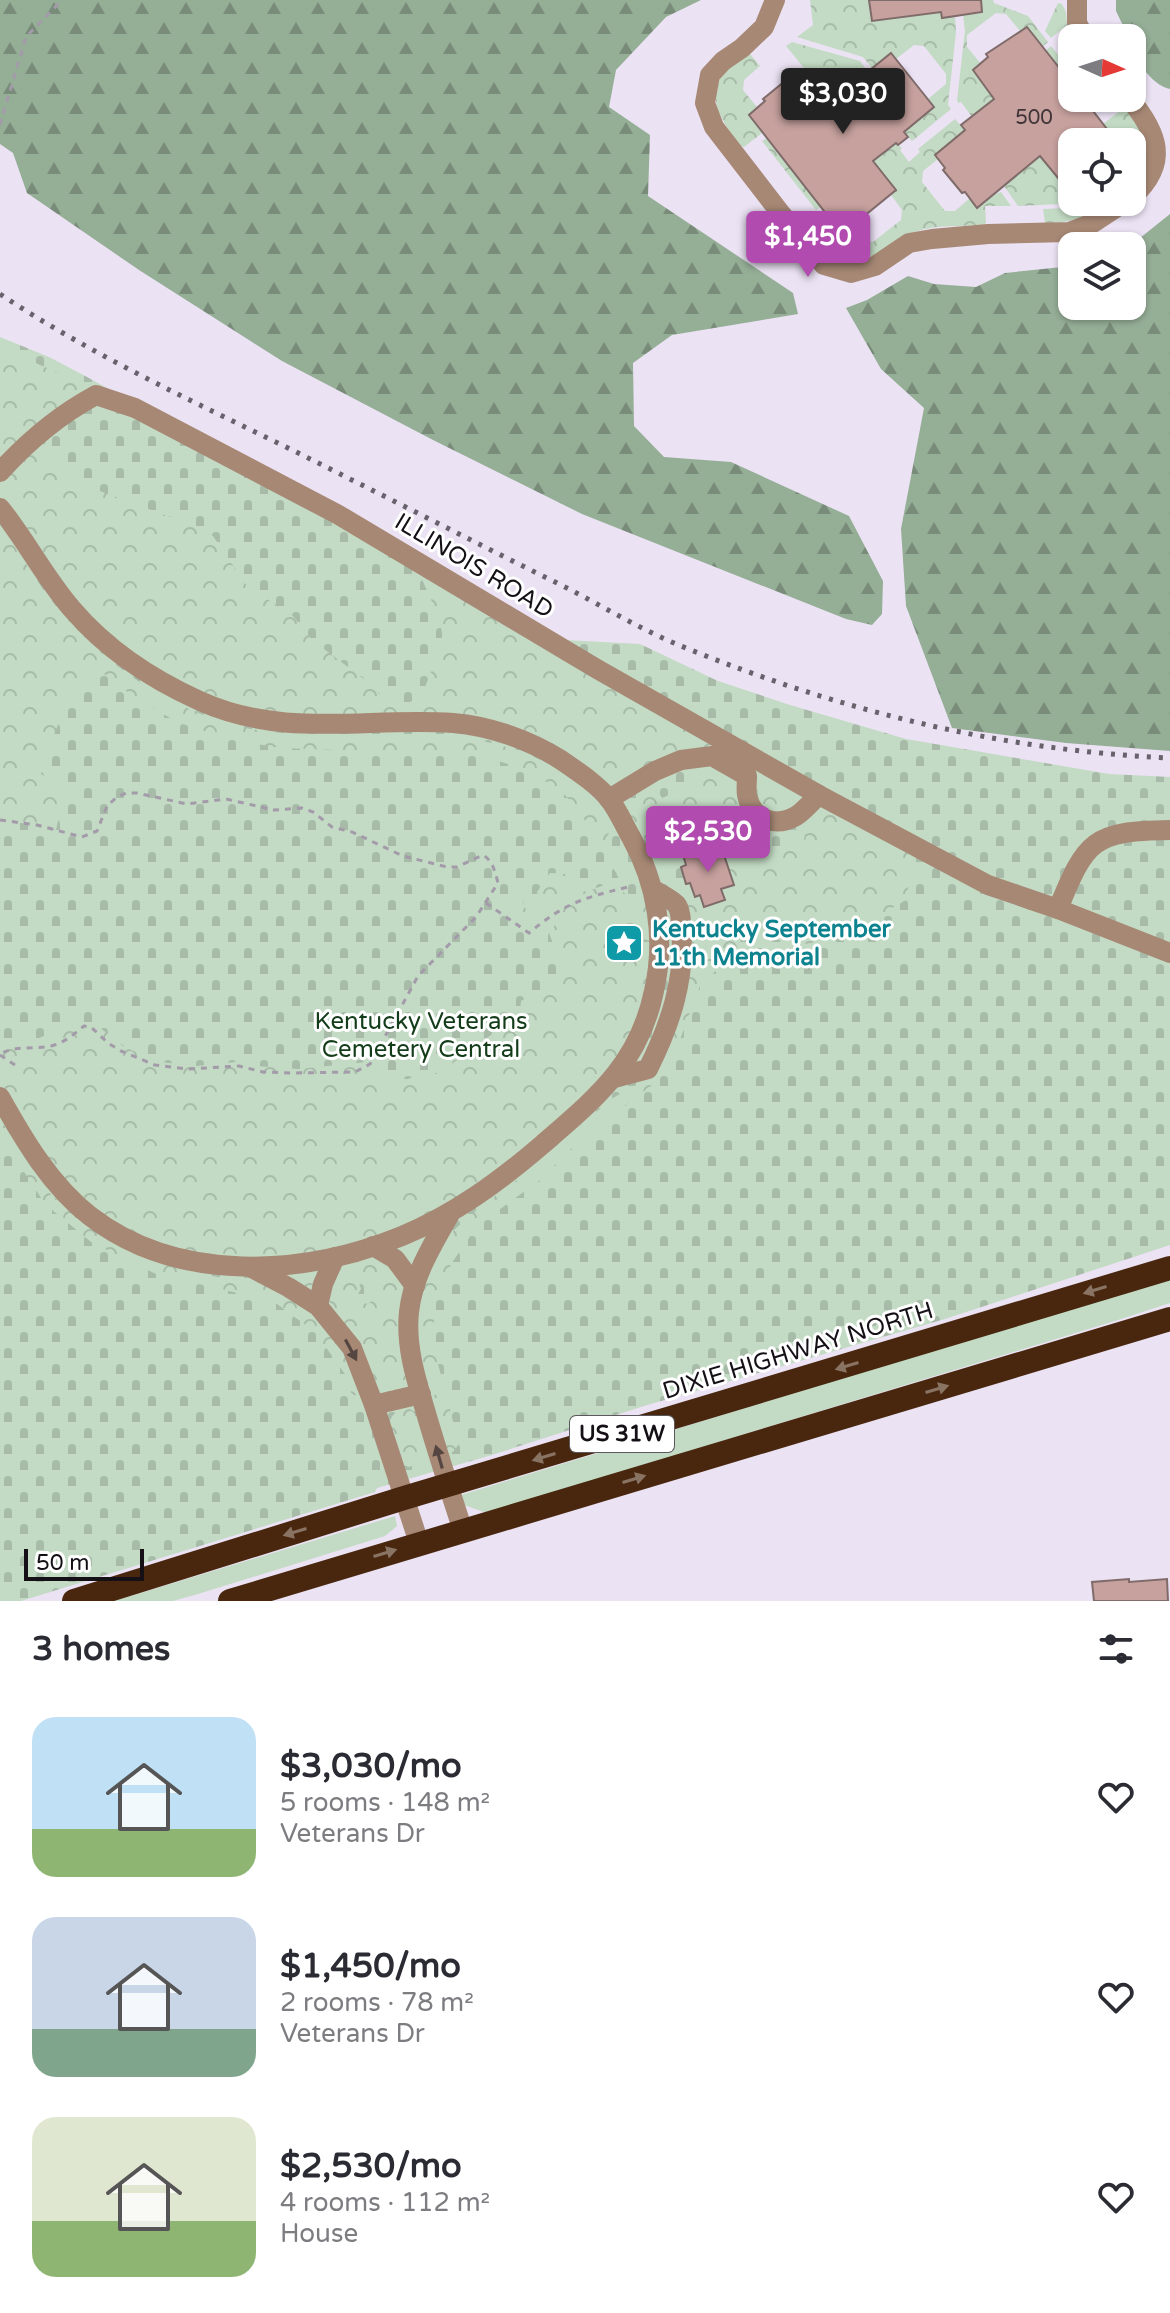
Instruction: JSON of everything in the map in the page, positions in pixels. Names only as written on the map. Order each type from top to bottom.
[{"type":"highway","name":"DIXIE HIGHWAY NORTH","points":[[74,1601],[404,1498],[1170,1268]]},
{"type":"highway","name":"US 31W","points":[[230,1601],[1170,1319]]},
{"type":"street","points":[[775,0],[764,27],[710,75],[705,103],[714,127],[824,265],[851,273],[875,266],[909,243],[988,234],[1069,232],[1104,216]]},
{"type":"street","points":[[1077,0],[1078,24]]},
{"type":"street","points":[[1140,112],[1153,133],[1156,152],[1156,168],[1146,180]]},
{"type":"street","name":"ILLINOIS ROAD","points":[[0,472],[26,444],[73,407],[96,395],[135,408],[337,514],[611,677],[819,795],[988,885],[1170,953]]},
{"type":"street","points":[[0,508],[71,608],[104,642],[136,667],[203,702],[236,714],[302,725],[456,723],[503,734],[543,748],[575,769],[609,799],[638,851],[654,890],[659,946],[655,990],[644,1027],[614,1078],[589,1105],[512,1171],[451,1211],[401,1236],[335,1257],[286,1264],[227,1266],[169,1256],[124,1238],[91,1217],[62,1191],[34,1153],[0,1097]]},
{"type":"street","points":[[609,799],[655,771],[681,760],[712,756],[747,776],[747,797],[756,813],[768,821],[780,822],[797,816],[819,795]]},
{"type":"street","points":[[1058,909],[1076,864],[1097,841],[1118,833],[1170,830]]},
{"type":"street","points":[[451,1211],[422,1264],[409,1313],[409,1337],[421,1394],[463,1531]]},
{"type":"street","points":[[373,1246],[395,1259],[415,1286]]},
{"type":"street","points":[[318,1306],[323,1284],[335,1257]]},
{"type":"street","points":[[250,1267],[318,1306],[352,1348],[419,1543]]},
{"type":"street","points":[[374,1405],[421,1394]]},
{"type":"path","points":[[0,125],[26,37],[62,0]]},
{"type":"path","points":[[0,820],[37,825],[82,837],[97,831],[107,806],[126,793],[187,804],[226,799],[274,810],[302,808],[313,812],[332,827],[352,832],[403,856],[424,862],[457,867],[483,855],[494,868],[498,883],[476,917],[418,976],[370,1064],[355,1072],[291,1073],[263,1072],[239,1066],[188,1069],[155,1065],[121,1051],[91,1027],[84,1026],[52,1046],[10,1048],[0,1054],[15,1065]]},
{"type":"path","points":[[485,902],[529,933],[561,909],[585,897],[628,887],[646,870]]},
{"type":"green space","points":[[0,0],[701,0],[666,17],[616,70],[609,107],[650,135],[648,196],[793,293],[798,314],[672,335],[633,363],[634,426],[664,457],[731,462],[849,516],[883,581],[882,614],[872,625],[846,619],[582,514],[282,361],[139,270],[27,193],[13,153],[0,144]]},
{"type":"green space","points":[[810,0],[869,0],[872,21],[941,12],[942,18],[955,16],[948,105],[951,109],[912,141],[904,132],[934,107],[928,99],[946,84],[946,74],[924,46],[914,45],[896,59],[890,53],[872,68],[863,57],[797,37],[813,25]]},
{"type":"green space","points":[[981,0],[993,0],[1028,16],[1048,42],[1042,47],[1021,32],[1006,14],[996,13],[967,35],[967,47],[981,64],[995,98],[972,117],[957,100],[965,31],[963,15],[982,12]]},
{"type":"green space","points":[[1116,0],[1170,0],[1170,89],[1156,82],[1146,71],[1146,24],[1122,24],[1116,11]]},
{"type":"green space","points":[[1058,3],[1062,4],[1067,24],[1058,24],[1058,32],[1051,38],[1045,31]]},
{"type":"green space","points":[[792,42],[860,61],[868,72],[831,101],[786,46]]},
{"type":"green space","points":[[1051,46],[1058,55],[1058,67],[1045,51]]},
{"type":"green space","points":[[750,54],[760,66],[744,80],[743,90],[757,107],[749,115],[762,133],[744,147],[734,138],[722,118],[716,87],[720,77]]},
{"type":"green space","points":[[1118,112],[1128,112],[1141,128],[1106,128],[1103,124]]},
{"type":"green space","points":[[955,119],[965,130],[935,155],[938,159],[923,171],[922,182],[945,211],[955,211],[970,198],[978,208],[1001,192],[1011,206],[985,206],[984,225],[923,229],[862,260],[842,260],[815,239],[806,227],[823,211],[842,234],[851,227],[863,241],[873,242],[901,220],[902,210],[891,195],[896,190],[873,161],[896,143],[909,162],[920,152],[918,149]]},
{"type":"green space","points":[[767,138],[820,207],[816,210],[762,141]]},
{"type":"green space","points":[[1040,156],[1058,179],[1058,204],[1018,206],[1004,186]]},
{"type":"green space","points":[[1058,208],[1058,216],[1083,216],[1064,222],[1045,223],[1043,209]]},
{"type":"green space","points":[[1170,214],[1170,751],[1066,743],[952,728],[906,606],[901,529],[924,408],[881,369],[846,308],[867,300],[908,276],[934,284],[976,287],[1005,273],[1058,267],[1058,320],[1146,320],[1146,233]]},
{"type":"green space","name":"Kentucky Veterans Cemetery Central","points":[[0,337],[87,377],[565,640],[640,644],[718,681],[906,739],[1109,774],[1170,777],[1170,1245],[945,1319],[644,1406],[21,1601],[0,1601]]},
{"type":"green space","points":[[0,348],[78,381],[79,390],[76,401],[0,463]]},
{"type":"green space","points":[[48,439],[45,455],[89,487],[192,525],[213,536],[247,586],[293,616],[312,640],[368,682],[379,694],[394,702],[408,703],[421,696],[441,642],[440,623],[420,575],[713,740],[716,750],[616,788],[607,787],[533,738],[251,711],[193,690],[129,652],[73,598],[2,495],[2,478]]},
{"type":"green space","points":[[0,525],[44,591],[73,626],[106,657],[162,696],[212,718],[264,731],[444,736],[479,740],[513,749],[546,763],[577,786],[606,818],[609,828],[607,837],[629,881],[623,886],[624,893],[637,898],[638,903],[646,902],[650,941],[628,934],[621,940],[621,951],[629,954],[650,947],[647,977],[641,1006],[630,1034],[602,1081],[474,1187],[422,1218],[357,1243],[310,1253],[263,1258],[217,1256],[172,1247],[130,1230],[90,1204],[48,1161],[3,1087],[0,1038],[39,1038],[87,1022],[94,1023],[124,1047],[160,1062],[196,1066],[236,1062],[298,1069],[366,1062],[374,1074],[384,1078],[407,1079],[441,1072],[511,1020],[520,1011],[521,1001],[548,985],[562,968],[549,933],[555,925],[550,917],[529,933],[497,911],[506,899],[522,899],[526,910],[535,916],[542,908],[537,892],[550,873],[569,874],[575,892],[589,891],[619,879],[591,828],[561,790],[523,769],[480,755],[280,748],[229,739],[177,722],[134,697],[96,668],[68,701],[44,758],[41,774],[65,789],[56,830],[0,820]]},
{"type":"green space","points":[[722,768],[737,780],[740,807],[727,812],[741,833],[760,845],[783,847],[806,839],[800,829],[802,825],[810,815],[825,808],[916,851],[906,900],[875,918],[809,944],[757,937],[741,939],[739,949],[700,986],[678,1045],[652,1085],[581,1139],[539,1181],[478,1225],[451,1264],[436,1302],[432,1341],[459,1444],[453,1452],[445,1450],[429,1395],[438,1395],[441,1387],[435,1388],[430,1373],[423,1376],[417,1351],[418,1301],[436,1253],[455,1229],[480,1207],[528,1172],[611,1099],[638,1084],[642,1085],[651,1077],[687,917],[680,881],[690,883],[695,897],[700,895],[704,907],[725,900],[721,889],[734,885],[720,843],[684,855],[685,862],[662,869],[651,845],[632,824],[631,811],[637,799],[655,786],[662,798],[690,786],[690,773]]},
{"type":"green space","points":[[765,776],[799,793],[789,812],[763,811],[758,788]]},
{"type":"green space","points":[[0,1118],[51,1195],[99,1233],[154,1261],[200,1274],[261,1284],[290,1296],[312,1312],[344,1349],[364,1393],[352,1396],[347,1377],[315,1332],[277,1304],[160,1276],[91,1242],[45,1204],[0,1135]]},
{"type":"green space","points":[[427,1237],[413,1267],[395,1250]]},
{"type":"green space","points":[[359,1259],[387,1262],[403,1282],[405,1294],[409,1385],[382,1394],[378,1393],[330,1306],[334,1280],[350,1261],[361,1289],[358,1294],[360,1301],[367,1304],[374,1300],[373,1291],[365,1288],[359,1265]]},
{"type":"green space","points":[[319,1271],[314,1294],[287,1277]]},
{"type":"green space","points":[[1170,1278],[1170,1303],[1118,1320],[490,1512],[461,1504],[459,1496],[464,1494]]},
{"type":"green space","points":[[407,1408],[418,1413],[430,1455],[426,1461],[409,1467],[403,1465],[388,1426],[394,1414]]},
{"type":"green space","points":[[395,1516],[397,1526],[385,1536],[198,1594],[173,1601],[114,1601]]},
{"type":"building","points":[[869,0],[981,0],[982,12],[942,18],[941,12],[872,21]]},
{"type":"building","points":[[1027,27],[1058,66],[1058,112],[1094,112],[1106,128],[1058,128],[1058,178],[1040,156],[977,208],[943,170],[945,168],[935,155],[965,130],[961,125],[994,99],[973,70],[988,57],[986,54]]},
{"type":"building","points":[[891,53],[934,107],[904,132],[908,137],[873,161],[896,190],[842,234],[749,115],[765,101],[763,99],[802,71],[828,104]]},
{"type":"building","points":[[720,843],[734,885],[721,889],[725,900],[704,907],[700,895],[695,897],[690,883],[686,884],[681,867],[686,865],[683,855]]},
{"type":"building","points":[[1129,1579],[1129,1582],[1167,1579],[1168,1601],[1094,1601],[1092,1582]]},
{"type":"railway","points":[[0,294],[126,368],[681,646],[801,690],[921,723],[1044,746],[1170,758]]},
{"type":"place","name":"Kentucky September 11th Memorial","points":[[624,943]]}]
